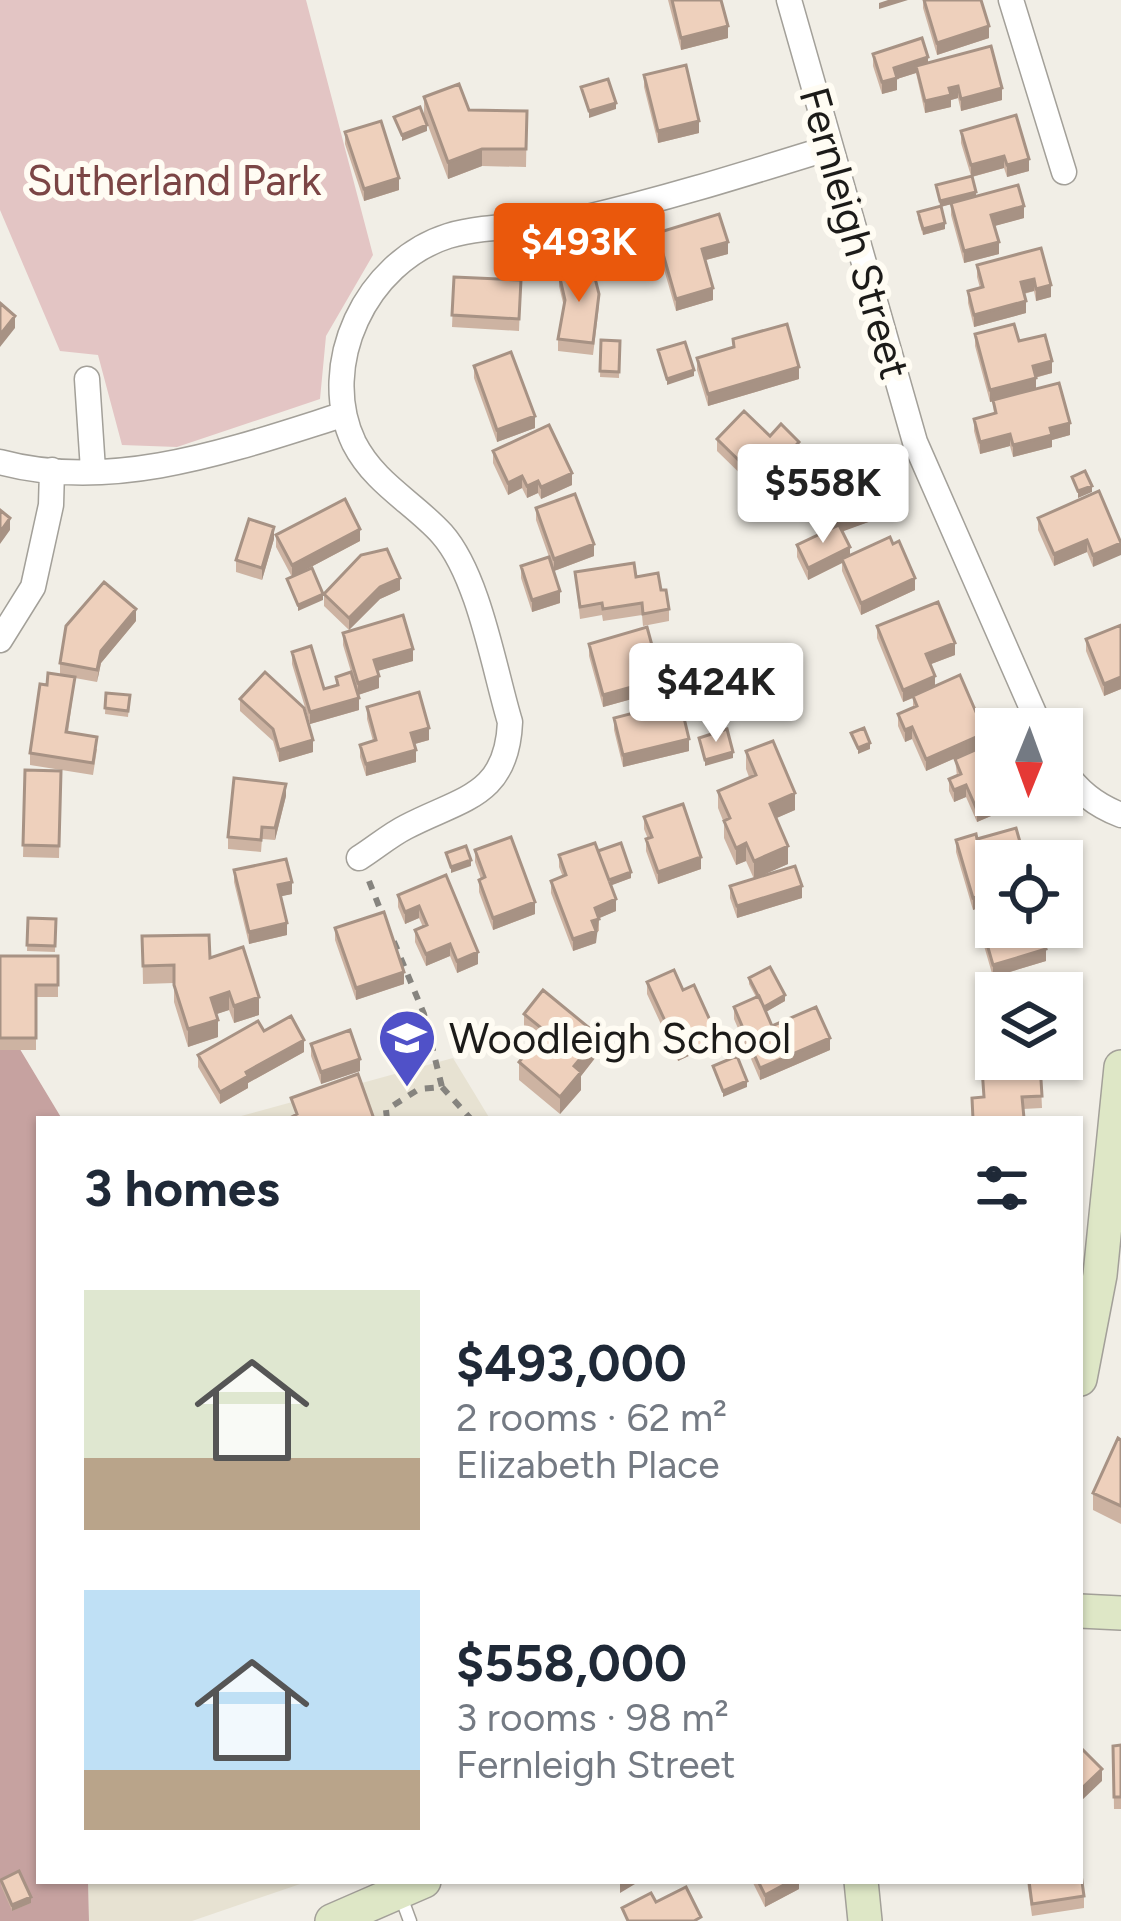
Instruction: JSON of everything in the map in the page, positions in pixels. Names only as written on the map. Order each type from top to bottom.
[{"type":"street","name":"Fernleigh Street","points":[[789,0],[915,442],[1032,708]]},
{"type":"street","points":[[1011,0],[1064,172]]},
{"type":"street","points":[[359,858],[405,827],[488,787],[509,745],[510,722],[463,569],[443,535],[385,486],[357,448],[342,415],[341,373],[364,305],[387,272],[417,250],[448,236],[581,219],[829,148]]},
{"type":"street","points":[[87,380],[93,470]]},
{"type":"street","points":[[0,462],[52,470],[173,464],[342,415]]},
{"type":"street","points":[[0,640],[33,587],[51,505],[52,470]]},
{"type":"street","points":[[1083,793],[1121,814]]},
{"type":"street","points":[[1083,1363],[1100,1275],[1120,1085]]},
{"type":"street","points":[[1083,1611],[1121,1613]]},
{"type":"street","points":[[861,1884],[865,1921]]},
{"type":"street","points":[[332,1921],[411,1898]]},
{"type":"path","points":[[359,858],[424,1014],[442,1087],[468,1116]]},
{"type":"path","points":[[387,1116],[386,1110],[419,1089],[442,1087]]},
{"type":"shaded area","points":[[0,1016],[60,1116],[36,1116],[36,1884],[88,1884],[89,1921],[0,1921]]},
{"type":"shaded area","name":"Woodleigh School","points":[[453,1058],[488,1116],[241,1116]]},
{"type":"shaded area","points":[[88,1884],[300,1884],[192,1921],[89,1921]]},
{"type":"green space","name":"Sutherland Park","points":[[0,0],[306,0],[373,255],[326,336],[320,399],[177,447],[122,445],[98,355],[60,351],[0,210]]},
{"type":"building","points":[[672,0],[721,0],[728,26],[681,38]]},
{"type":"building","points":[[924,0],[981,0],[989,26],[937,43]]},
{"type":"building","points":[[922,38],[928,57],[894,68],[897,78],[882,82],[873,54]]},
{"type":"building","points":[[991,46],[1002,88],[961,99],[958,86],[949,88],[951,95],[925,101],[916,66]]},
{"type":"building","points":[[686,65],[699,121],[658,131],[644,75]]},
{"type":"building","points":[[608,79],[616,103],[589,111],[581,87]]},
{"type":"building","points":[[459,84],[469,110],[527,111],[526,149],[482,149],[448,162],[424,97]]},
{"type":"building","points":[[420,107],[427,125],[402,135],[394,117]]},
{"type":"building","points":[[1016,115],[1029,159],[1007,165],[1004,156],[971,165],[961,131]]},
{"type":"building","points":[[381,121],[399,178],[364,189],[345,132]]},
{"type":"building","points":[[972,176],[976,192],[940,201],[936,185]]},
{"type":"building","points":[[1018,185],[1024,206],[991,215],[999,242],[964,251],[951,203]]},
{"type":"building","points":[[941,206],[945,223],[923,229],[918,212]]},
{"type":"building","points":[[719,214],[728,242],[702,249],[713,288],[676,299],[657,233]]},
{"type":"building","points":[[1041,248],[1051,285],[1036,289],[1034,279],[1021,282],[1026,301],[974,315],[968,291],[983,287],[977,265]]},
{"type":"building","points":[[592,266],[599,294],[593,343],[558,339],[565,300],[559,274]]},
{"type":"building","points":[[454,277],[521,280],[519,319],[452,315]]},
{"type":"building","points":[[0,303],[15,316],[0,335]]},
{"type":"building","points":[[787,324],[799,367],[708,394],[697,358],[734,347],[733,339]]},
{"type":"building","points":[[1014,324],[1019,341],[1045,335],[1052,361],[1033,366],[1036,378],[990,390],[975,334]]},
{"type":"building","points":[[601,340],[620,341],[619,372],[600,371]]},
{"type":"building","points":[[685,342],[694,370],[667,379],[658,350]]},
{"type":"building","points":[[511,352],[535,416],[497,430],[474,366]]},
{"type":"building","points":[[1059,383],[1070,423],[1050,428],[1052,435],[1013,445],[1010,434],[980,442],[974,419],[996,413],[993,400]]},
{"type":"building","points":[[744,411],[770,436],[781,424],[799,442],[761,482],[717,439]]},
{"type":"building","points":[[549,425],[572,473],[541,487],[538,481],[527,486],[522,476],[508,483],[493,451]]},
{"type":"building","points":[[869,460],[885,504],[833,523],[827,508],[816,512],[805,483]]},
{"type":"building","points":[[1085,471],[1092,486],[1078,491],[1072,477]]},
{"type":"building","points":[[1099,491],[1121,543],[1093,555],[1087,540],[1054,554],[1038,518]]},
{"type":"building","points":[[575,494],[594,544],[554,559],[536,508]]},
{"type":"building","points":[[345,499],[360,529],[292,565],[276,535]]},
{"type":"building","points":[[0,510],[10,518],[0,532]]},
{"type":"building","points":[[249,519],[274,527],[262,568],[236,560]]},
{"type":"building","points":[[839,525],[850,547],[808,568],[797,545]]},
{"type":"building","points":[[890,537],[893,544],[899,541],[915,578],[861,603],[842,559]]},
{"type":"building","points":[[387,549],[400,578],[380,587],[349,618],[324,594],[361,555]]},
{"type":"building","points":[[549,557],[560,591],[532,600],[521,566]]},
{"type":"building","points":[[634,563],[636,577],[658,573],[669,609],[643,614],[642,603],[580,607],[575,572]]},
{"type":"building","points":[[312,568],[323,594],[298,605],[287,579]]},
{"type":"building","points":[[104,582],[136,609],[101,651],[97,670],[60,663],[66,626]]},
{"type":"building","points":[[938,602],[955,643],[926,654],[935,676],[903,690],[877,626]]},
{"type":"building","points":[[403,615],[413,649],[374,660],[379,676],[358,683],[343,633]]},
{"type":"building","points":[[1121,625],[1121,677],[1104,684],[1086,639]]},
{"type":"building","points":[[647,627],[657,664],[671,660],[675,675],[603,695],[589,644]]},
{"type":"building","points":[[311,646],[324,689],[338,685],[336,677],[351,672],[359,698],[310,712],[292,652]]},
{"type":"building","points":[[265,672],[304,708],[313,740],[279,750],[273,729],[240,699]]},
{"type":"building","points":[[48,673],[75,677],[66,732],[97,737],[93,763],[30,753],[40,684],[47,685]]},
{"type":"building","points":[[960,675],[975,710],[975,737],[926,759],[912,727],[905,730],[898,714],[917,706],[913,696]]},
{"type":"building","points":[[419,692],[429,728],[411,733],[416,750],[366,764],[360,745],[376,740],[367,707]]},
{"type":"building","points":[[106,693],[130,695],[128,711],[105,708]]},
{"type":"building","points":[[680,701],[689,739],[623,755],[614,718]]},
{"type":"building","points":[[864,728],[870,743],[858,748],[851,733]]},
{"type":"building","points":[[727,729],[733,752],[705,760],[699,738]]},
{"type":"building","points":[[773,741],[795,793],[770,804],[788,846],[754,861],[746,843],[736,848],[718,791],[756,775],[746,751]]},
{"type":"building","points":[[975,750],[975,805],[966,785],[954,790],[949,779],[961,774],[955,759]]},
{"type":"building","points":[[25,770],[61,771],[59,846],[23,845]]},
{"type":"building","points":[[234,778],[286,784],[275,828],[262,827],[261,840],[228,837]]},
{"type":"building","points":[[683,804],[701,857],[658,872],[644,817]]},
{"type":"building","points":[[1016,828],[1019,840],[975,840],[973,898],[956,840],[976,834],[977,839]]},
{"type":"building","points":[[511,837],[535,902],[493,918],[479,880],[485,877],[475,850]]},
{"type":"building","points":[[595,843],[616,899],[595,908],[596,931],[573,939],[551,881],[566,875],[559,855]]},
{"type":"building","points":[[621,843],[631,872],[609,880],[598,851]]},
{"type":"building","points":[[466,846],[471,860],[451,867],[446,853]]},
{"type":"building","points":[[286,859],[292,882],[278,885],[287,923],[249,932],[234,870]]},
{"type":"building","points":[[795,866],[802,886],[737,906],[730,886]]},
{"type":"building","points":[[446,875],[478,952],[457,961],[450,944],[426,954],[415,930],[427,925],[419,906],[405,912],[398,895]]},
{"type":"building","points":[[384,912],[404,972],[356,988],[335,928]]},
{"type":"building","points":[[28,918],[56,919],[55,946],[27,945]]},
{"type":"building","points":[[209,935],[210,958],[243,947],[259,997],[234,1006],[229,992],[211,998],[218,1020],[188,1029],[174,985],[174,965],[143,966],[142,936]]},
{"type":"building","points":[[988,948],[1046,948],[1046,949],[993,965]]},
{"type":"building","points":[[0,956],[58,956],[58,985],[36,985],[36,1038],[0,1038]]},
{"type":"building","points":[[770,967],[785,995],[764,1007],[749,978]]},
{"type":"building","points":[[674,970],[683,990],[694,985],[718,1038],[678,1049],[647,982]]},
{"type":"building","points":[[543,990],[599,1036],[574,1066],[581,1072],[560,1097],[519,1062],[545,1031],[524,1014]]},
{"type":"building","points":[[759,996],[772,1026],[816,1007],[830,1038],[760,1068],[734,1007]]},
{"type":"building","points":[[291,1016],[304,1040],[220,1092],[198,1055],[258,1021],[264,1031]]},
{"type":"building","points":[[350,1030],[360,1059],[321,1072],[311,1044]]},
{"type":"building","points":[[737,1056],[747,1081],[723,1091],[713,1066]]},
{"type":"building","points":[[358,1074],[373,1116],[293,1116],[297,1114],[291,1098]]},
{"type":"building","points":[[983,1080],[1041,1080],[1042,1096],[1022,1097],[1024,1116],[973,1116],[972,1098],[984,1097]]},
{"type":"building","points":[[1118,1438],[1121,1440],[1121,1506],[1093,1493]]},
{"type":"building","points":[[1121,1745],[1121,1797],[1114,1797],[1113,1746]]},
{"type":"building","points":[[1083,1750],[1102,1769],[1083,1787]]},
{"type":"building","points":[[19,1871],[31,1897],[12,1905],[1,1880]]},
{"type":"building","points":[[760,1884],[785,1884],[765,1895]]},
{"type":"building","points":[[1029,1884],[1082,1884],[1084,1896],[1032,1904]]},
{"type":"building","points":[[686,1887],[701,1917],[694,1921],[628,1921],[622,1908],[651,1893],[656,1902]]},
{"type":"place","name":"Woodleigh School","points":[[407,1089]]}]
